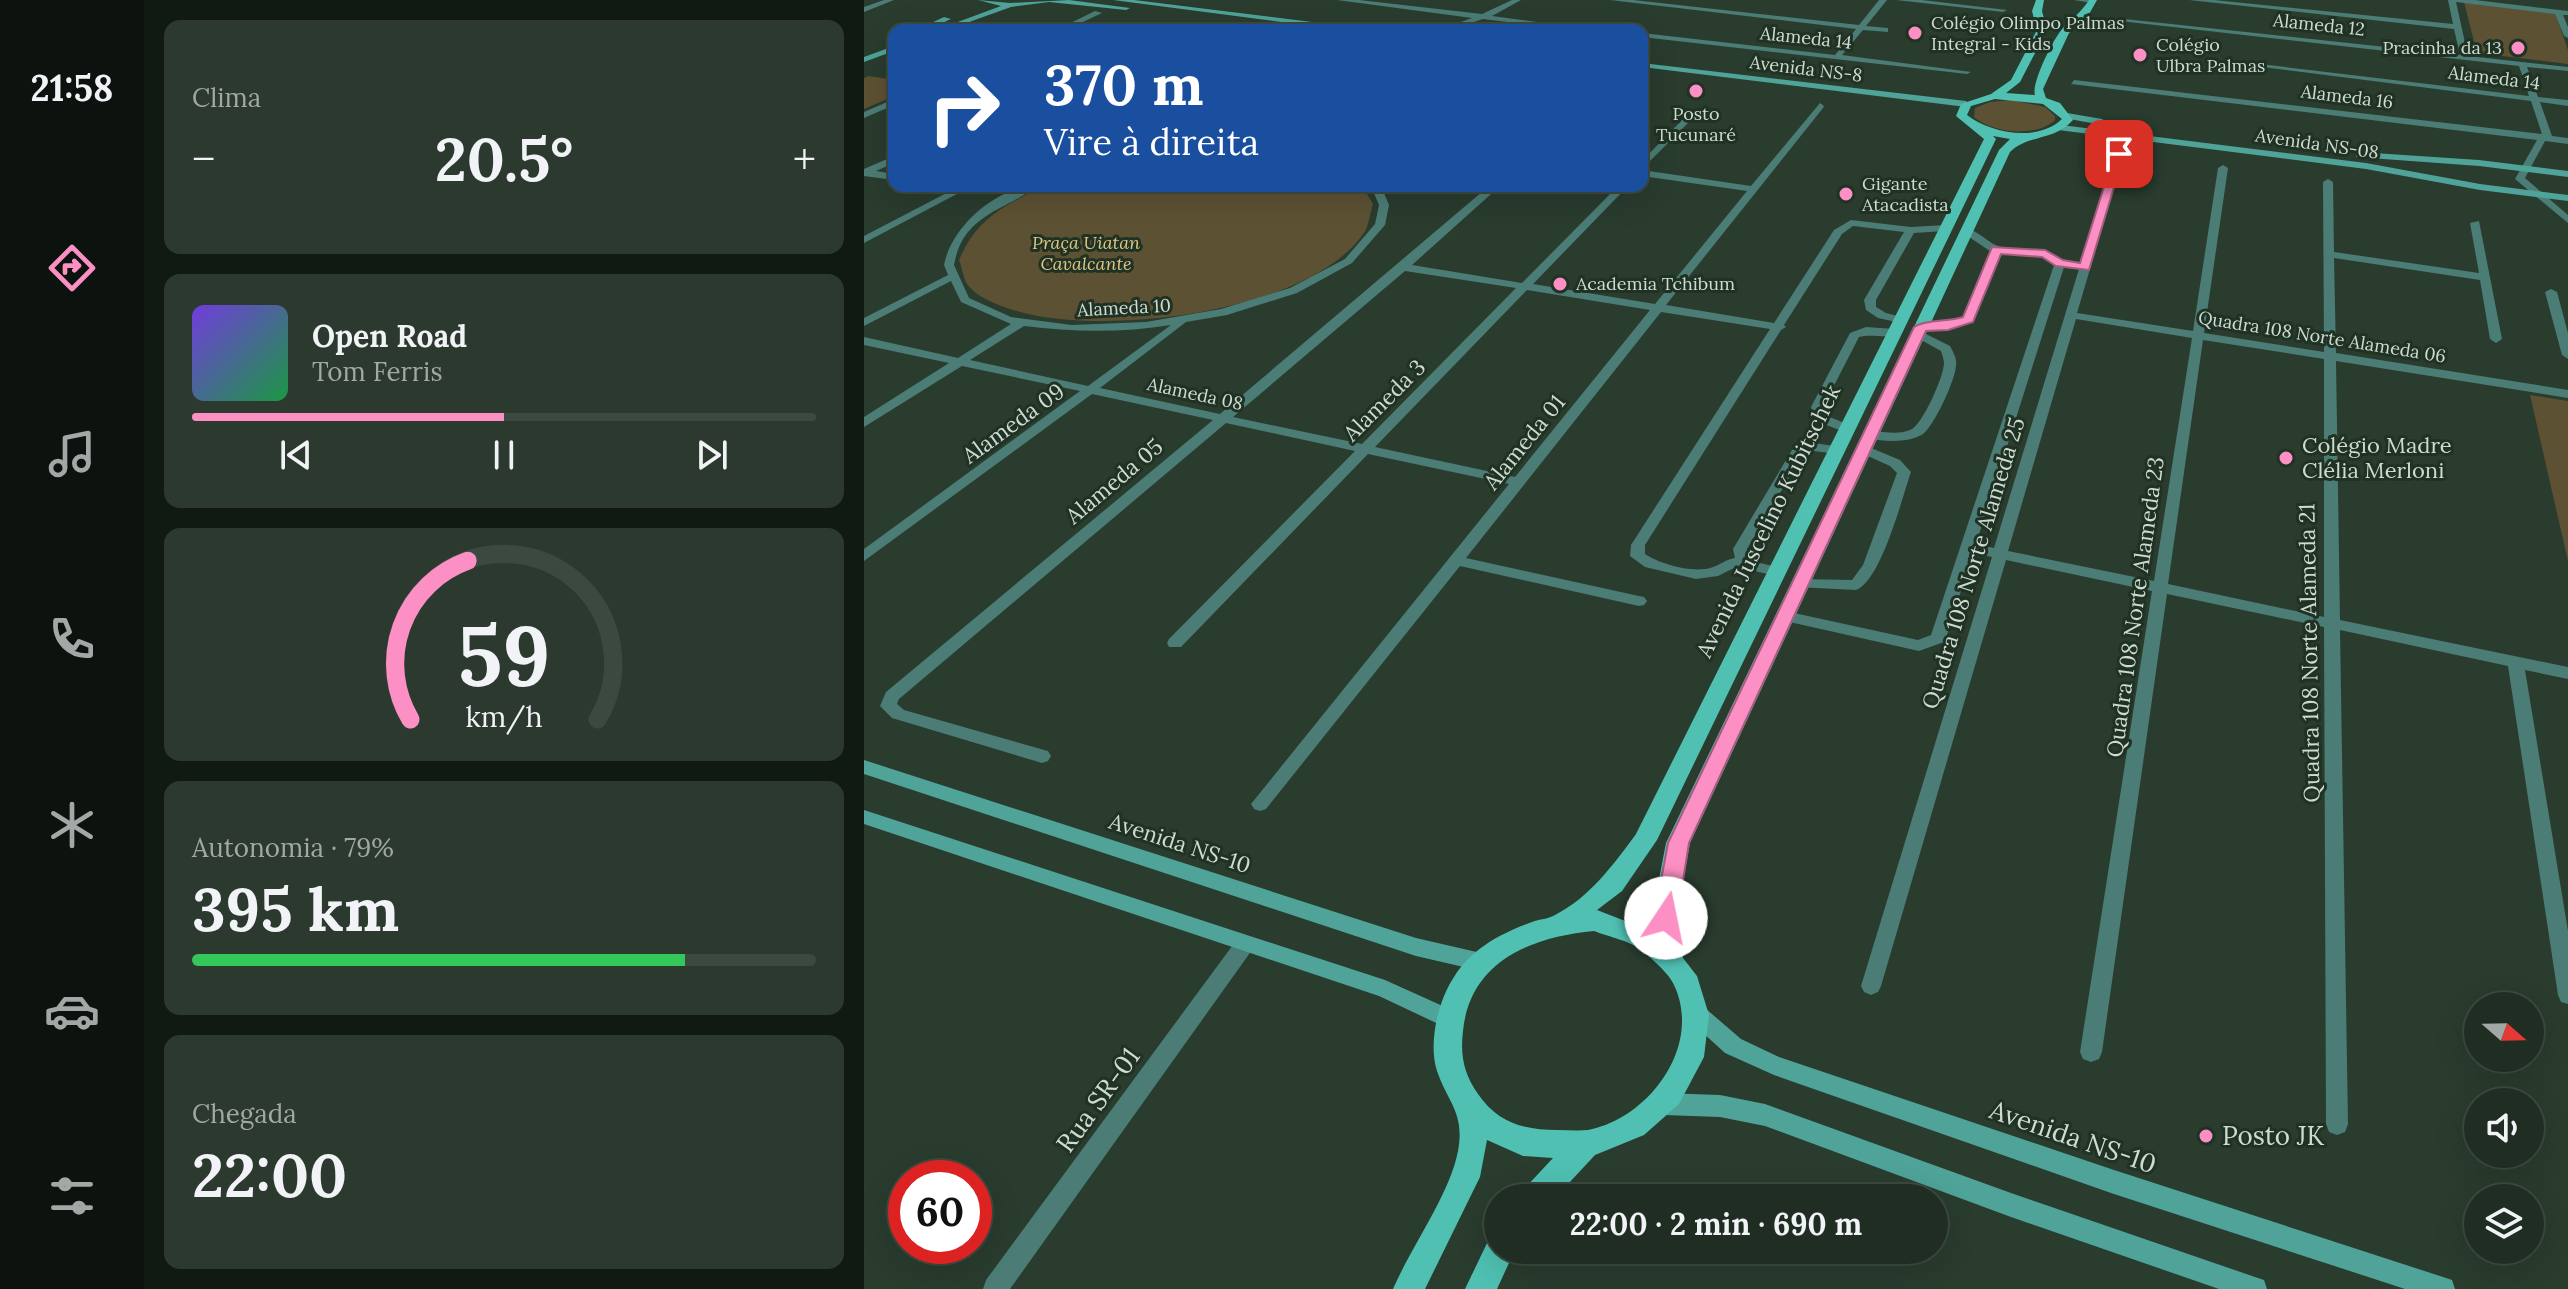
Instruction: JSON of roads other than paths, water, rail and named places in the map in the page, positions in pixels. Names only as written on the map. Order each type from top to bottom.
[{"type":"main road","points":[[1995,96],[2054,105],[2067,116],[2065,125],[2020,136],[1980,129],[1964,110],[1995,96],[2015,82],[2042,30],[2037,11],[2040,0]]},
{"type":"main road","points":[[2042,101],[2038,89],[2040,82],[2065,32],[2085,14],[2092,1]]},
{"type":"main road","name":"Avenida Juscelino Kubitschek","points":[[1565,921],[1613,884],[1645,840],[1990,139],[1980,129]]},
{"type":"main road","points":[[1671,957],[1666,905],[1678,843],[2005,150],[2020,136]]},
{"type":"main road","points":[[1595,920],[1624,926],[1650,939],[1671,957],[1685,976],[1698,1015],[1694,1050],[1682,1078],[1663,1104],[1627,1131],[1584,1146],[1553,1147],[1523,1142],[1495,1130],[1473,1112],[1449,1068],[1449,1019],[1456,998],[1481,962],[1520,934],[1565,921],[1595,920]]},
{"type":"main road","points":[[1409,1289],[1465,1177],[1473,1150],[1473,1112]]},
{"type":"main road","points":[[1548,1184],[1584,1146]]},
{"type":"main road","points":[[1481,1289],[1493,1264]]},
{"type":"street","points":[[864,10],[890,0]]},
{"type":"street","points":[[957,24],[1010,5],[1048,0],[1248,24]]},
{"type":"street","points":[[1117,0],[1312,24]]},
{"type":"street","points":[[1341,0],[1552,24]]},
{"type":"street","points":[[1493,24],[1496,16],[1517,0]]},
{"type":"street","points":[[1614,0],[1885,30]]},
{"type":"street","points":[[1837,57],[1883,0]]},
{"type":"street","points":[[1900,0],[2003,10]]},
{"type":"street","points":[[2078,0],[2092,1]]},
{"type":"street","points":[[2193,0],[2459,27]]},
{"type":"street","points":[[2464,57],[2455,0],[2503,3],[2568,13]]},
{"type":"street","points":[[935,24],[978,7],[983,1],[1010,5]]},
{"type":"street","points":[[2558,11],[2568,36]]},
{"type":"street","points":[[1073,24],[1098,13]]},
{"type":"street","points":[[1461,24],[1482,17]]},
{"type":"street","name":"Alameda 12","points":[[2115,20],[2568,69]]},
{"type":"street","name":"Alameda 14","points":[[1648,36],[1967,72]]},
{"type":"street","points":[[864,52],[888,42]]},
{"type":"street","points":[[864,60],[888,50]]},
{"type":"street","name":"Alameda 14","points":[[2226,62],[2568,103]]},
{"type":"street","points":[[2522,64],[2548,138],[2568,149]]},
{"type":"street","name":"Avenida NS-8","points":[[1648,66],[1964,110]]},
{"type":"street","name":"Avenida NS-8","points":[[1648,74],[1964,110]]},
{"type":"street","name":"Alameda 16","points":[[2074,82],[2568,141]]},
{"type":"street","points":[[864,115],[888,105]]},
{"type":"street","name":"Alameda 01","points":[[1260,804],[1820,106]]},
{"type":"street","name":"Avenida NS-08","points":[[2067,116],[2371,156],[2458,161],[2568,174]]},
{"type":"street","points":[[1648,160],[1688,119]]},
{"type":"street","name":"Avenida NS-08","points":[[2061,128],[2366,166],[2480,187],[2568,198]]},
{"type":"street","points":[[2548,138],[2520,179],[2568,220]]},
{"type":"street","name":"Quadra 108 Norte Alameda 25","points":[[1871,986],[2119,154]]},
{"type":"street","points":[[865,172],[888,162]]},
{"type":"street","name":"Quadra 108 Norte Alameda 23","points":[[2091,1052],[2223,168]]},
{"type":"street","points":[[865,172],[888,176]]},
{"type":"street","points":[[1648,174],[1754,189]]},
{"type":"street","name":"Quadra 108 Norte Alameda 21","points":[[2328,182],[2337,1124]]},
{"type":"street","points":[[864,240],[955,192]]},
{"type":"street","points":[[864,323],[948,278],[949,251],[970,223],[1018,192]]},
{"type":"street","name":"Alameda 10","points":[[948,278],[961,296],[986,311],[1022,322],[1070,329],[1111,329],[1182,322],[1248,308],[1304,287],[1347,263],[1375,237],[1385,212],[1380,192]]},
{"type":"street","name":"Alameda 05","points":[[1042,756],[898,714],[888,706],[892,696],[1488,192]]},
{"type":"street","name":"Alameda 3","points":[[1175,643],[1617,192]]},
{"type":"street","points":[[1777,571],[1744,563],[1726,564],[1713,573],[1696,574],[1650,564],[1637,556],[1638,545],[1844,226],[1866,223],[1911,230],[1945,228]]},
{"type":"street","points":[[2475,223],[2496,339]]},
{"type":"street","points":[[1898,326],[1870,308],[1870,300],[1911,230]]},
{"type":"street","points":[[1967,231],[1996,250],[2045,254],[2060,264],[2085,267]]},
{"type":"street","points":[[1919,330],[1969,320],[1996,250]]},
{"type":"street","points":[[2329,254],[2485,277]]},
{"type":"street","points":[[1785,616],[1919,646],[1938,638],[2060,264]]},
{"type":"street","points":[[1403,267],[1780,327]]},
{"type":"street","points":[[2551,292],[2568,355]]},
{"type":"street","name":"Quadra 108 Norte Alameda 06","points":[[2071,315],[2568,394]]},
{"type":"street","points":[[864,423],[1022,322]]},
{"type":"street","name":"Alameda 09","points":[[865,556],[1182,322]]},
{"type":"street","points":[[1847,429],[1821,418],[1817,407],[1854,335],[1898,326]]},
{"type":"street","points":[[1867,442],[1916,432],[1928,417],[1950,360],[1946,349],[1919,330]]},
{"type":"street","name":"Alameda 08","points":[[864,341],[1518,482]]},
{"type":"street","points":[[1800,584],[1856,585],[1870,566],[1904,472],[1867,442]]},
{"type":"street","points":[[1744,563],[1740,549],[1797,453],[1813,447],[1837,450]]},
{"type":"street","points":[[1968,547],[2568,673]]},
{"type":"street","points":[[1456,560],[1639,601]]},
{"type":"street","points":[[2516,662],[2562,916],[2568,995]]},
{"type":"street","name":"Avenida NS-10","points":[[864,767],[1416,947],[1481,962]]},
{"type":"street","points":[[864,817],[1385,989],[1449,1019]]},
{"type":"street","name":"Rua SR-01","points":[[995,1289],[1245,944]]},
{"type":"street","name":"Avenida NS-10","points":[[1698,1015],[1733,1046],[1774,1065],[2111,1181],[2443,1289]]},
{"type":"street","points":[[1663,1104],[1720,1106],[1765,1115],[2011,1205],[2255,1289]]},
{"type":"place","name":"Colégio Olimpo Palmas Integral - Kids","points":[[1915,33]]},
{"type":"place","name":"Pracinha da 13","points":[[2518,48]]},
{"type":"place","name":"Colégio Ulbra Palmas","points":[[2140,55]]},
{"type":"place","name":"Posto Tucunaré","points":[[1696,91]]},
{"type":"place","name":"Gigante Atacadista","points":[[1846,194]]},
{"type":"place","name":"Academia Tchibum","points":[[1560,284]]},
{"type":"place","name":"Colégio Madre Clélia Merloni","points":[[2286,458]]},
{"type":"place","name":"Posto JK","points":[[2206,1136]]},
{"type":"park label","name":"Praça Uiatan Cavalcante","points":[[1086,253]]}]
